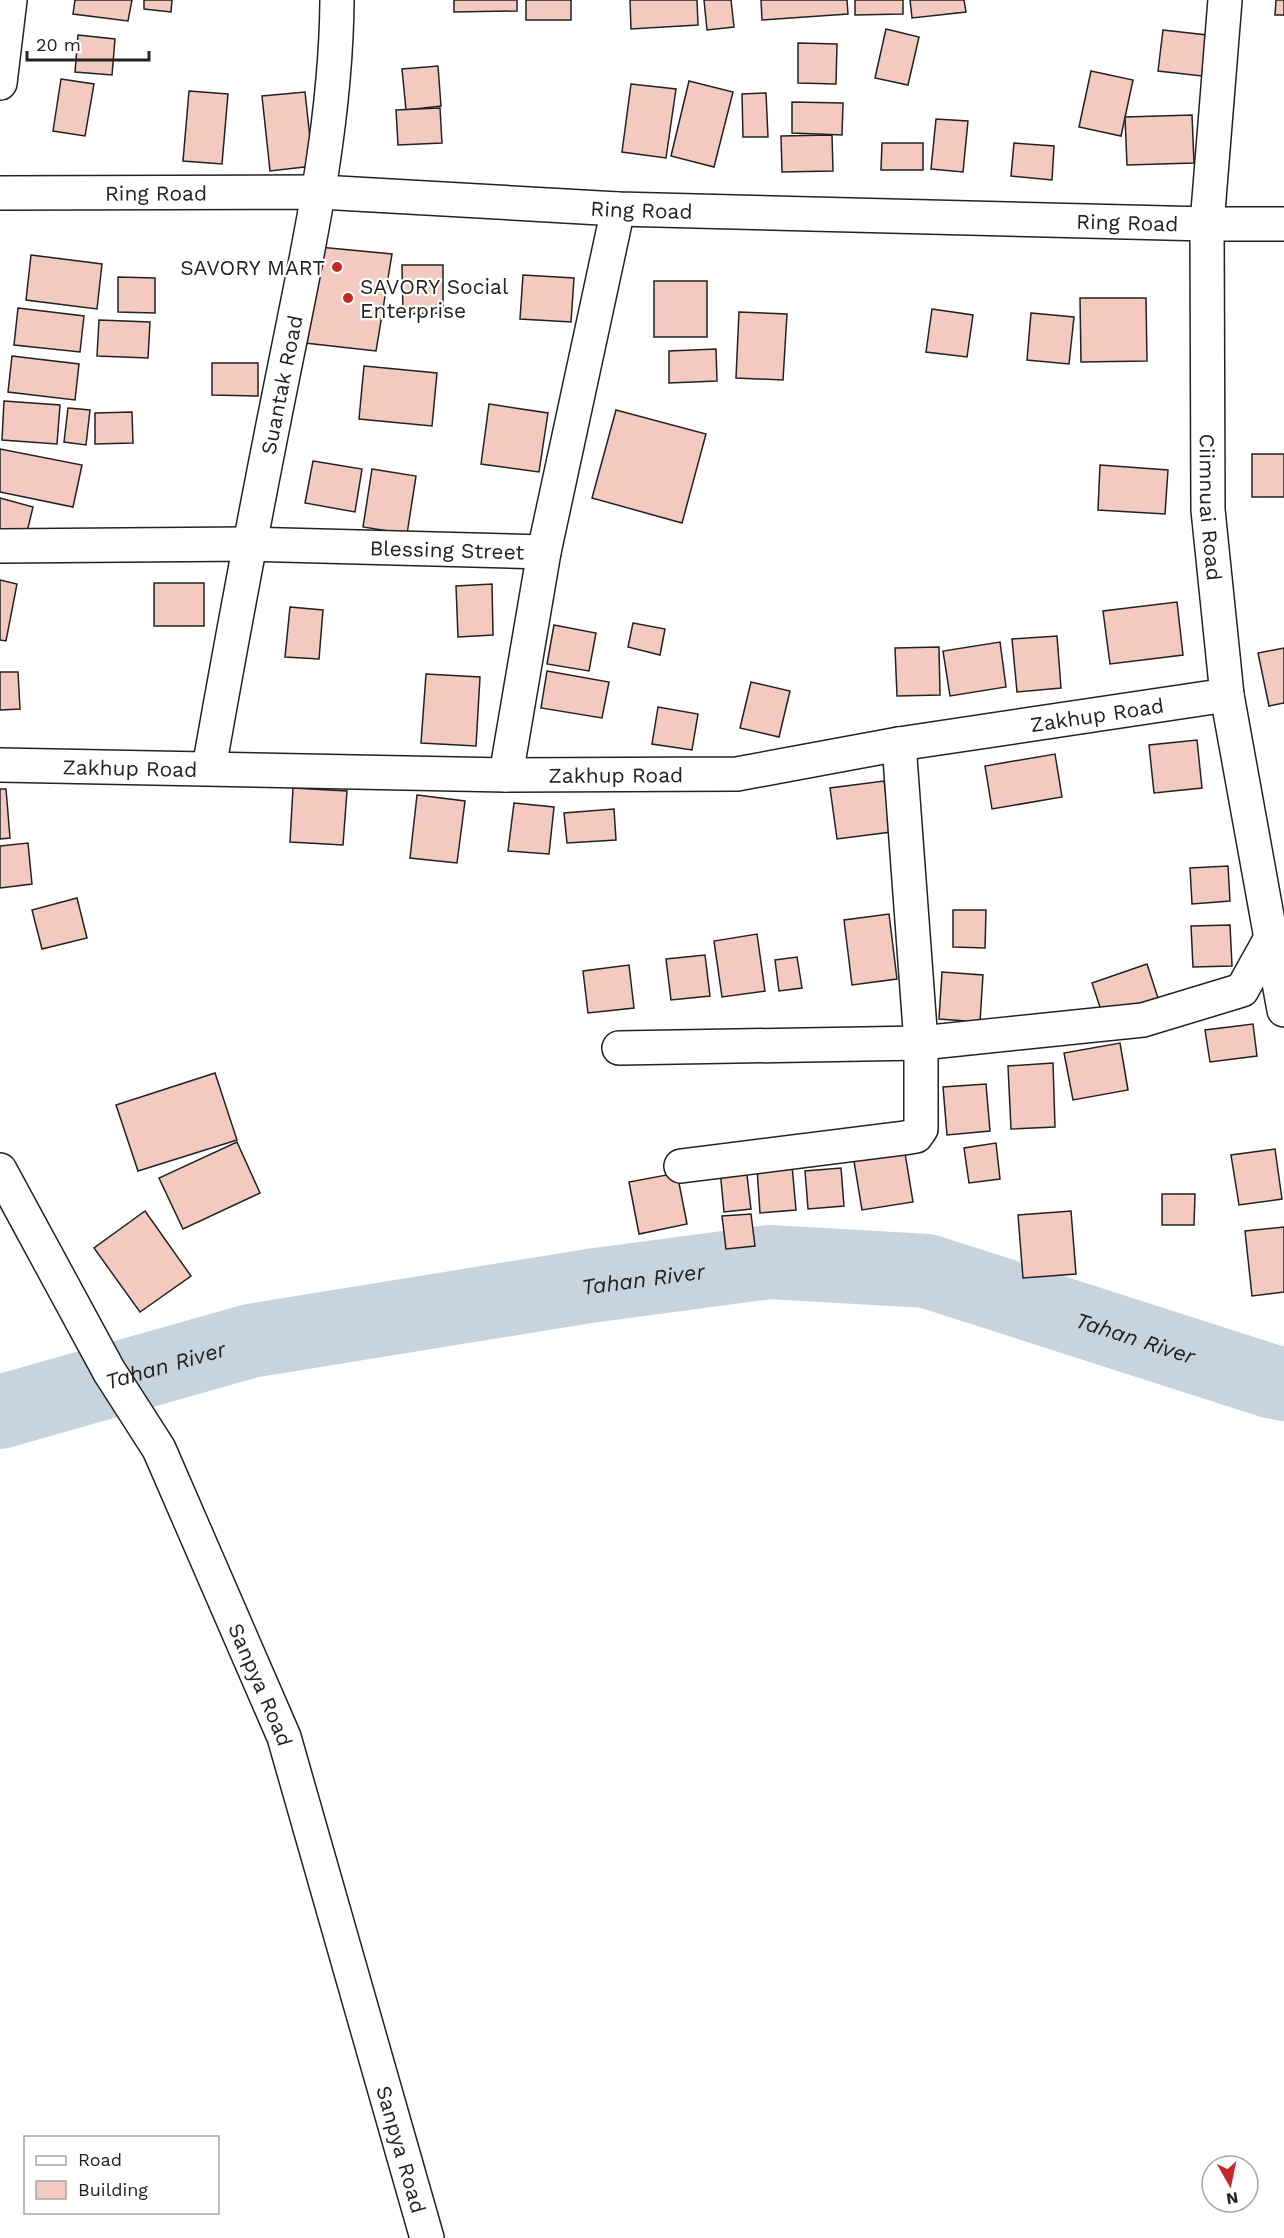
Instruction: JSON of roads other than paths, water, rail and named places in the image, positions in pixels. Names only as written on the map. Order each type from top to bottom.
[{"type":"street","points":[[0,83],[10,0]]},
{"type":"street","name":"Suantak Road","points":[[209,768],[249,544],[320,192],[337,39],[337,0]]},
{"type":"street","name":"Ciimnuai Road","points":[[1225,0],[1208,224],[1208,510],[1227,695],[1277,938],[1284,1010]]},
{"type":"street","name":"Ring Road","points":[[0,193],[320,192],[618,209],[1284,224]]},
{"type":"street","name":"Blessing Street","points":[[0,546],[249,544],[544,552],[618,209]]},
{"type":"street","points":[[506,774],[544,552]]},
{"type":"street","name":"Zakhup Road","points":[[0,765],[506,774],[737,774],[898,744],[1227,695]]},
{"type":"street","points":[[681,1166],[916,1136],[921,1129],[921,1043],[898,744]]},
{"type":"street","points":[[619,1048],[921,1043],[1143,1020],[1242,990],[1277,938]]},
{"type":"street","name":"Sanpya Road","points":[[0,1170],[109,1371],[159,1449],[284,1737],[427,2238]]},
{"type":"waterway","name":"Tahan River","points":[[0,1412],[250,1341],[589,1286],[770,1262],[927,1271],[1284,1384]]},
{"type":"place","name":"SAVORY MART","points":[[337,267]]},
{"type":"place","name":"SAVORY Social Enterprise","points":[[348,298]]}]
